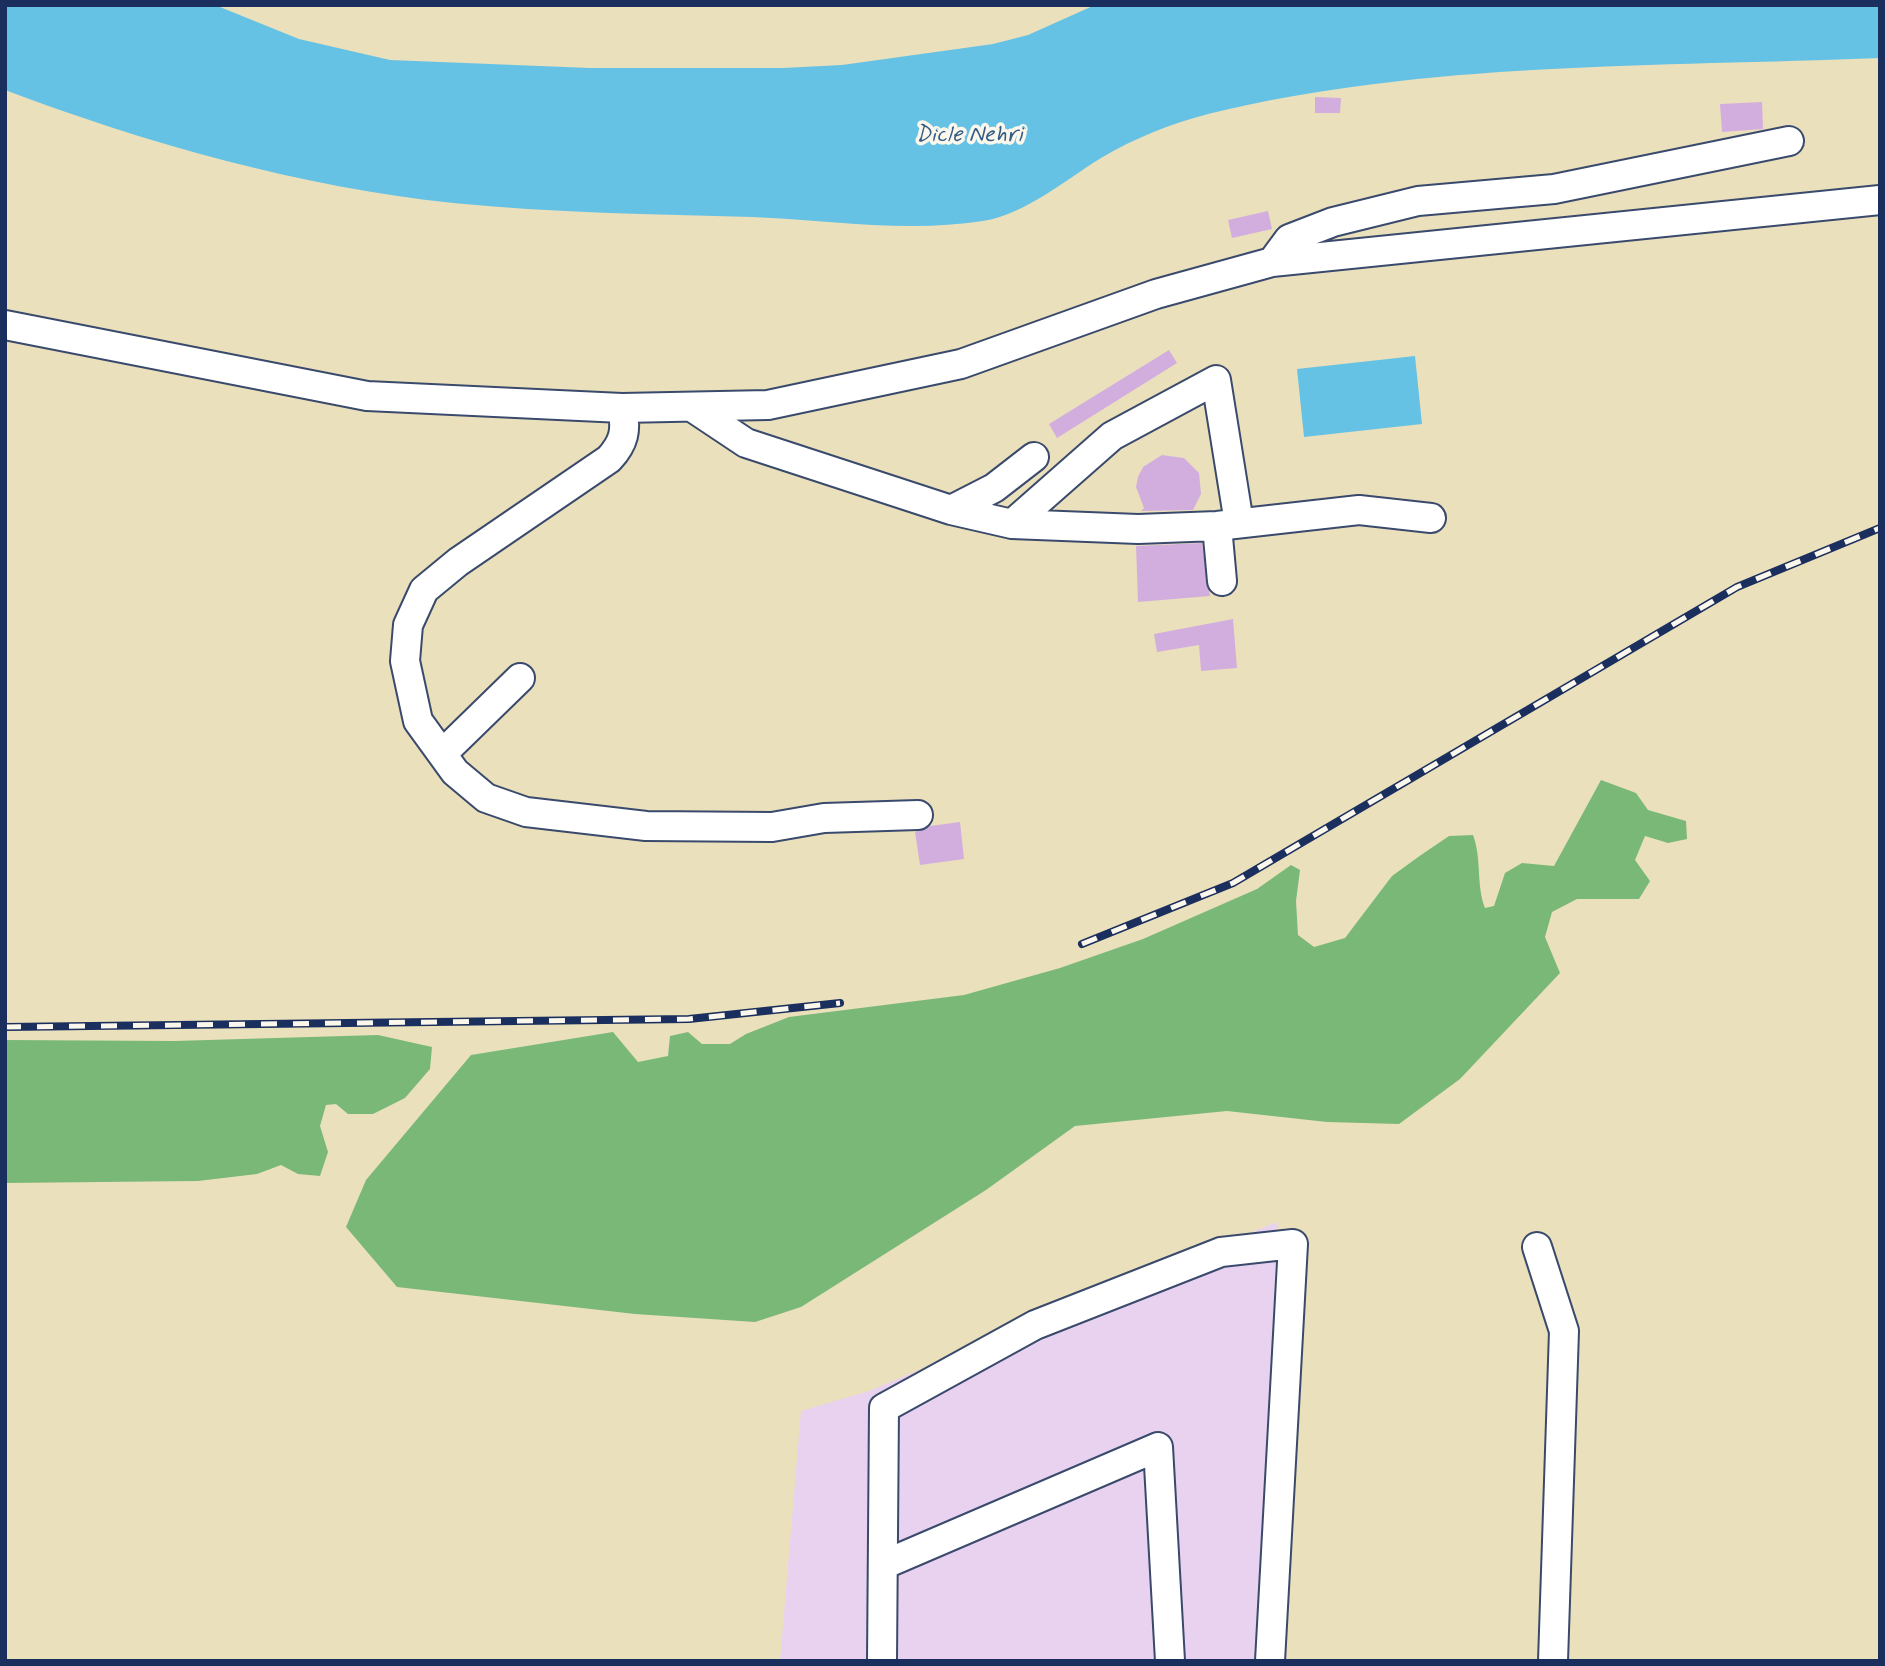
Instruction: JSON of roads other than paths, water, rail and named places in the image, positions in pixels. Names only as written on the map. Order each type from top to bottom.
[{"type":"street","points":[[1272,262],[1289,239],[1334,222],[1418,201],[1554,189],[1789,141]]},
{"type":"street","points":[[5,325],[367,396],[622,408],[768,405],[961,364],[1156,294],[1272,262],[1880,200]]},
{"type":"street","points":[[1012,524],[1112,436],[1216,380],[1228,525],[1222,582]]},
{"type":"street","points":[[692,407],[746,443],[951,510],[1012,524],[1138,529],[1228,525],[1359,510],[1431,517]]},
{"type":"street","points":[[622,408],[626,425],[622,445],[609,460],[458,562],[424,590],[408,625],[405,661],[418,721],[455,772],[486,798],[526,812],[646,826],[754,828],[824,818],[918,815]]},
{"type":"street","points":[[951,510],[993,488],[1034,457]]},
{"type":"street","points":[[442,754],[520,678]]},
{"type":"street","points":[[882,1661],[884,1408],[1035,1325],[1222,1252],[1293,1244],[1270,1661]]},
{"type":"street","points":[[1537,1247],[1564,1331],[1553,1661]]},
{"type":"street","points":[[883,1565],[1158,1447],[1170,1661]]},
{"type":"water","name":"Dicle Nehri","points":[[5,5],[215,5],[299,39],[390,60],[590,68],[783,68],[842,65],[993,44],[1028,35],[1095,5],[1880,5],[1880,58],[1542,69],[1373,84],[1290,97],[1208,114],[1153,132],[1101,158],[1030,204],[999,217],[954,224],[897,226],[752,217],[565,211],[453,203],[339,186],[226,161],[114,128],[5,90]]},
{"type":"water","points":[[1415,356],[1422,424],[1304,437],[1297,369]]},
{"type":"railway","points":[[1082,944],[1233,883],[1737,587],[1880,528]]},
{"type":"railway","points":[[5,1027],[689,1019],[840,1003]]}]
